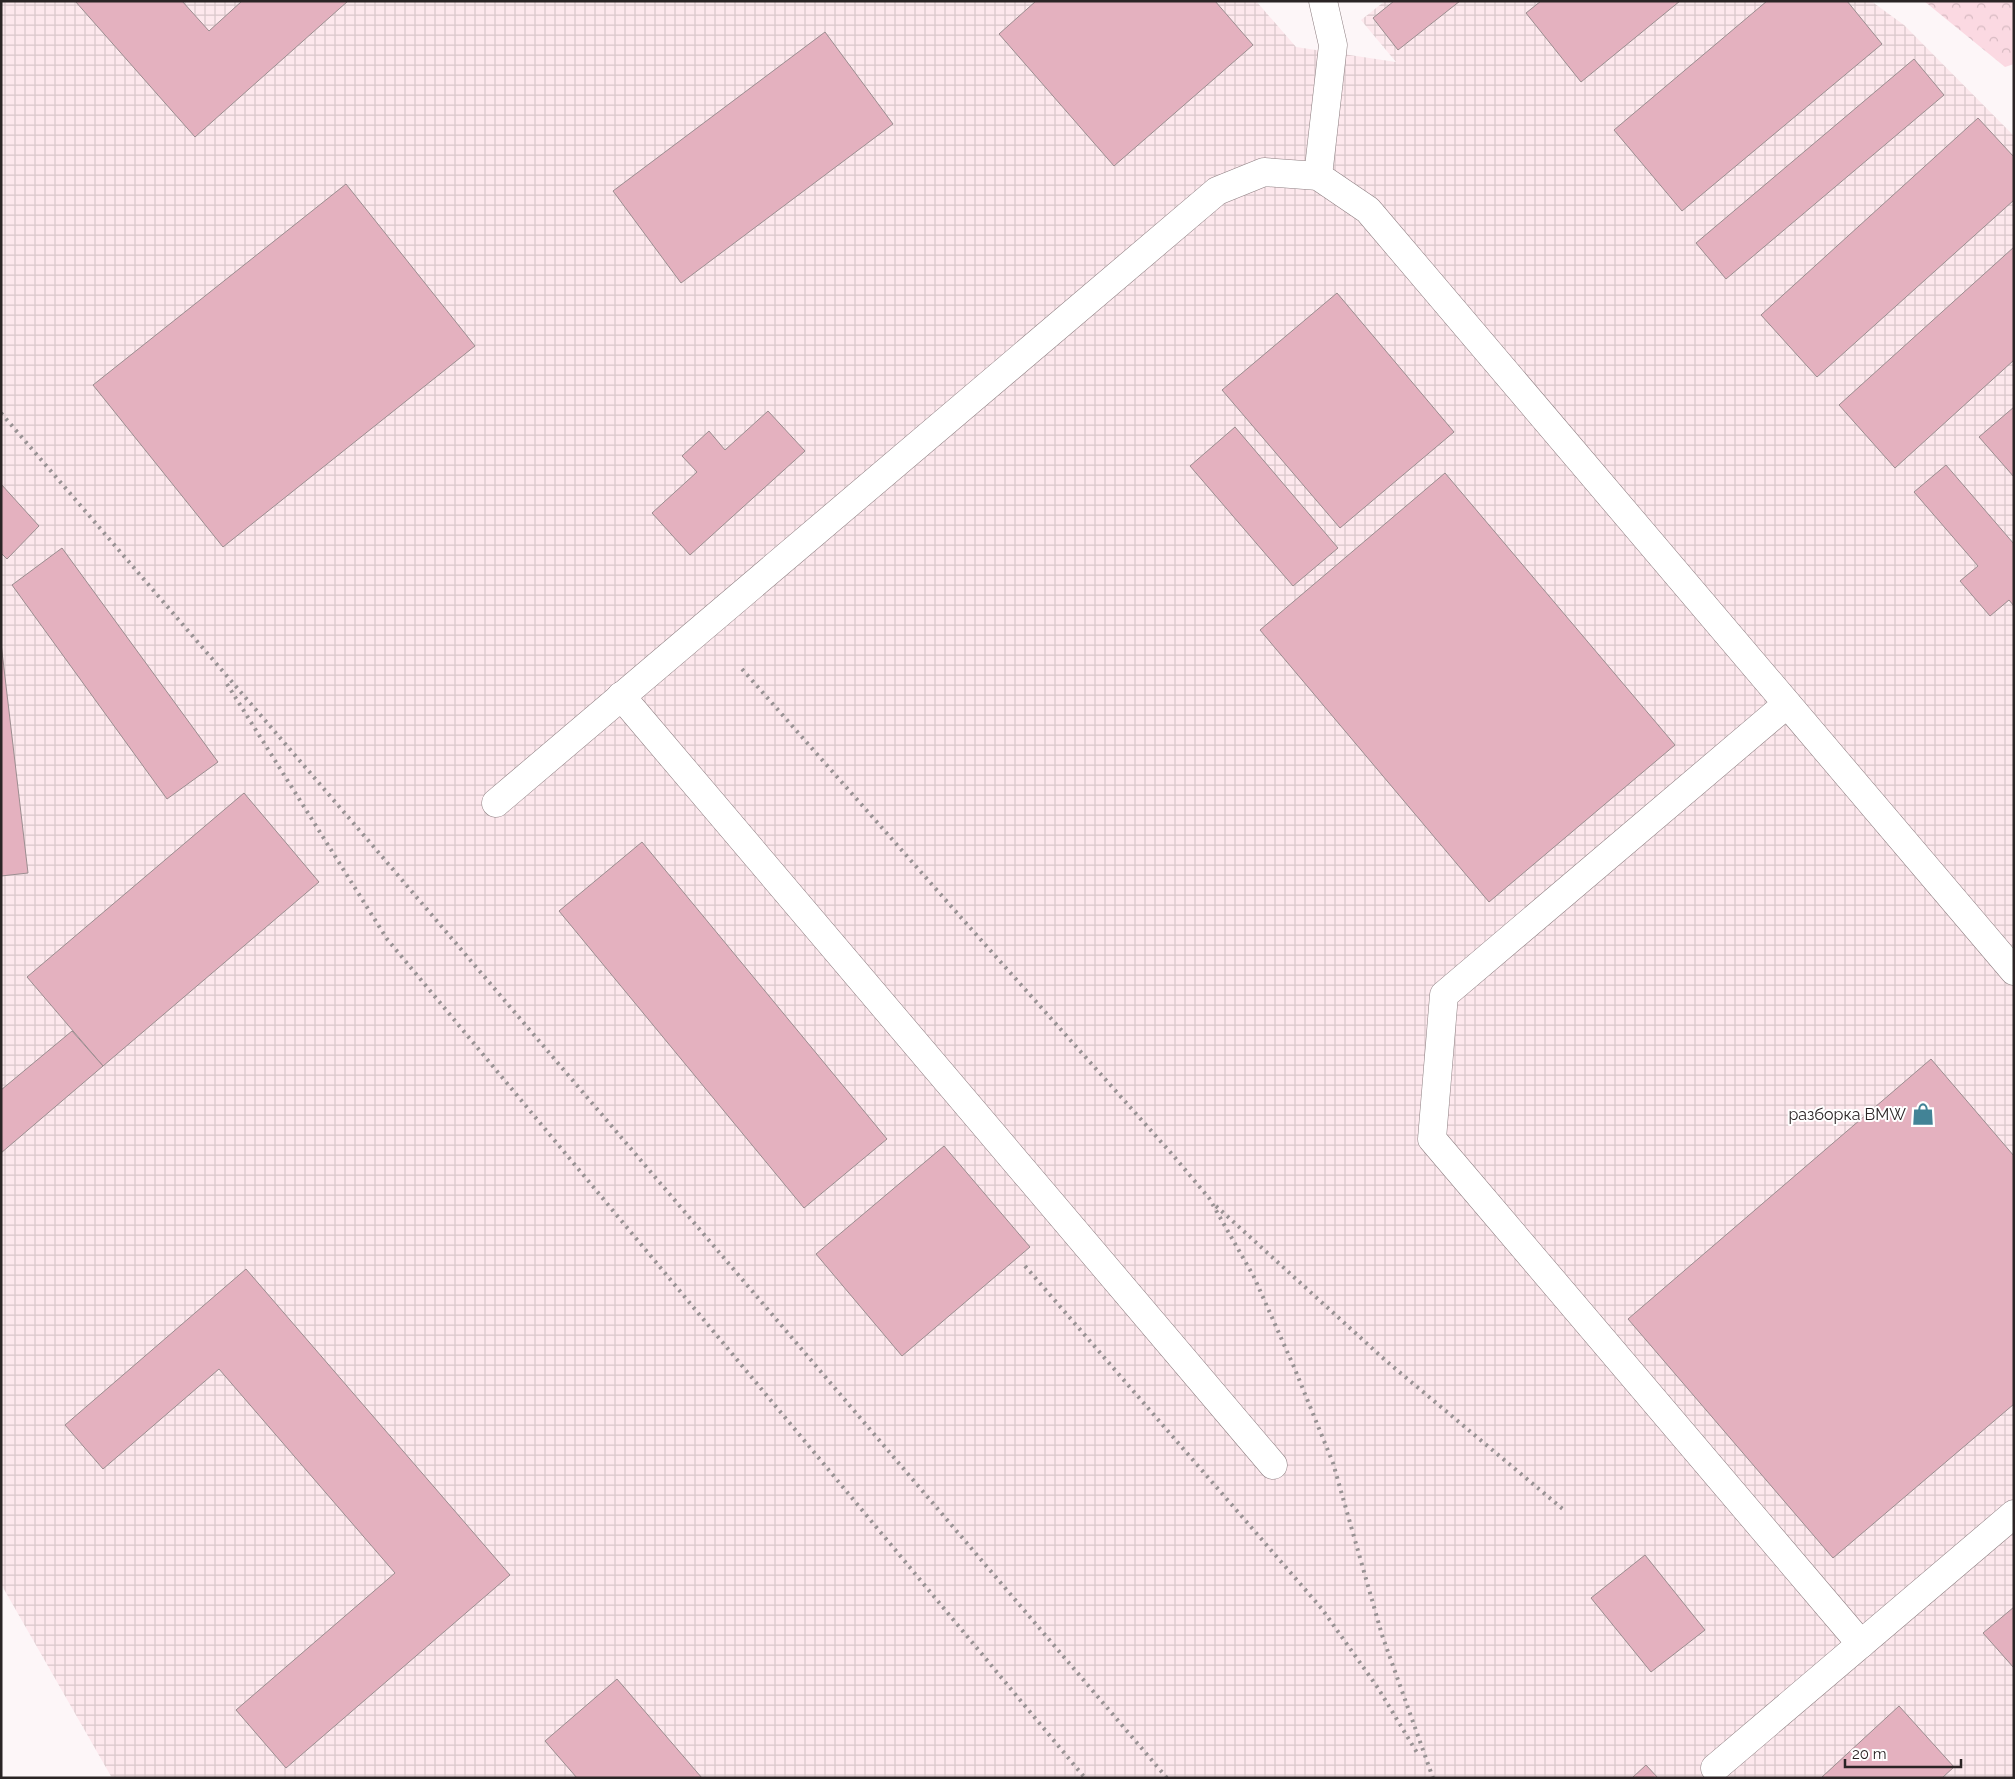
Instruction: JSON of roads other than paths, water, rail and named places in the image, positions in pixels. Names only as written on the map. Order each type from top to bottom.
[{"type":"lane","points":[[1318,176],[1333,45],[1323,1]]},
{"type":"lane","points":[[496,803],[1216,191],[1264,172],[1318,176],[1368,210],[2014,971]]},
{"type":"lane","points":[[621,696],[1273,1466]]},
{"type":"lane","points":[[1787,704],[1444,995],[1432,1138],[1860,1644]]},
{"type":"lane","points":[[1715,1768],[2014,1514]]},
{"type":"railway","points":[[1,413],[379,853],[1167,1778]]},
{"type":"railway","points":[[742,669],[1209,1198],[1254,1277],[1294,1367],[1333,1463],[1382,1635],[1433,1778]]},
{"type":"railway","points":[[227,684],[387,939],[1085,1778]]},
{"type":"railway","points":[[1216,1206],[1385,1360],[1564,1510]]},
{"type":"railway","points":[[1025,1266],[1322,1609],[1378,1688],[1419,1756]]},
{"type":"place","name":"разборка BMW","points":[[1923,1114]]}]
